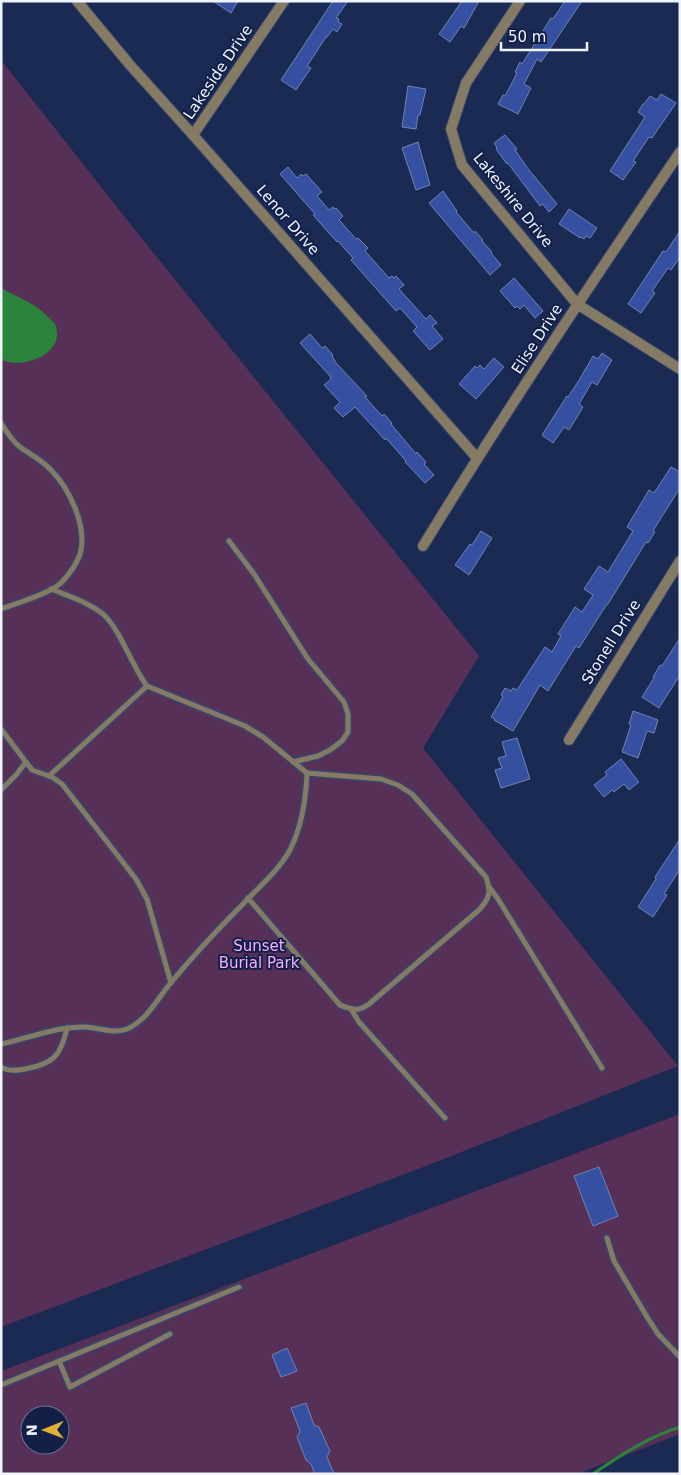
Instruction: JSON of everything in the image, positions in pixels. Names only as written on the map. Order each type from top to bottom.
[{"type":"street","name":"Lenor Drive","points":[[77,1],[130,65],[477,458]]},
{"type":"street","name":"Lakeside Drive","points":[[193,135],[284,1]]},
{"type":"street","name":"Lakeshire Drive","points":[[520,1],[466,82],[451,129],[462,165],[577,304],[680,369]]},
{"type":"street","name":"Elise Drive","points":[[423,546],[477,458],[577,304],[680,152]]},
{"type":"street","name":"Stonell Drive","points":[[569,740],[680,560]]},
{"type":"lane","points":[[1,423],[10,438],[20,447],[41,460],[63,483],[72,500],[81,534],[81,551],[73,568],[60,584],[1,608]]},
{"type":"lane","points":[[229,541],[254,574],[308,660],[344,702],[348,714],[348,732],[342,741],[318,756],[293,762]]},
{"type":"lane","points":[[51,589],[93,607],[104,616],[114,628],[147,686],[245,726],[281,750],[307,773],[380,779],[398,785],[412,794],[486,877],[490,888],[602,1068]]},
{"type":"lane","points":[[48,776],[147,686]]},
{"type":"lane","points":[[1,730],[32,770],[62,784],[136,879],[147,899],[171,983]]},
{"type":"lane","points":[[1,790],[26,762]]},
{"type":"lane","points":[[1,1044],[40,1033],[67,1028],[86,1027],[121,1031],[143,1018],[171,983],[248,898],[278,868],[290,849],[299,825],[306,795],[307,773]]},
{"type":"lane","points":[[248,898],[340,1005],[351,1010],[362,1009],[369,1004],[479,910],[488,900],[490,888]]},
{"type":"lane","points":[[351,1010],[359,1022],[445,1118]]},
{"type":"lane","points":[[1,1067],[5,1070],[15,1070],[37,1067],[50,1061],[63,1045],[67,1028]]},
{"type":"lane","points":[[607,1238],[614,1261],[647,1317],[658,1334],[680,1357]]},
{"type":"lane","points":[[1,1385],[240,1287]]},
{"type":"lane","points":[[59,1361],[70,1386],[170,1334]]},
{"type":"green space","name":"Sunset Burial Park","points":[[1,60],[139,235],[479,656],[423,748],[678,1066],[426,1166],[1,1327]]},
{"type":"green space","points":[[680,1114],[680,1434],[577,1474],[1,1474],[1,1371]]},
{"type":"shaded area","points":[[1,288],[33,305],[55,323],[57,331],[56,341],[52,348],[37,359],[18,363],[1,359]]},
{"type":"building","points":[[213,1],[238,1],[231,13]]},
{"type":"building","points":[[333,1],[348,1],[336,18],[342,24],[337,32],[333,29],[326,37],[307,66],[311,68],[296,90],[281,80]]},
{"type":"building","points":[[462,1],[479,1],[464,28],[461,26],[450,42],[439,34]]},
{"type":"building","points":[[565,1],[582,1],[541,62],[537,59],[524,84],[531,88],[518,114],[498,104],[503,95],[505,96],[517,73],[515,72],[520,62],[522,64],[551,18],[553,19]]},
{"type":"building","points":[[408,86],[426,89],[416,129],[402,127]]},
{"type":"building","points":[[661,94],[676,103],[652,138],[649,137],[633,161],[636,162],[623,180],[610,171],[645,117],[638,112],[643,104],[650,96],[657,100]]},
{"type":"building","points":[[505,135],[517,149],[515,150],[529,170],[557,204],[549,212],[543,204],[540,206],[496,149],[494,143]]},
{"type":"building","points":[[418,142],[430,185],[416,190],[402,148]]},
{"type":"building","points":[[288,167],[297,178],[301,174],[303,176],[306,174],[322,192],[317,196],[329,210],[333,207],[334,209],[336,208],[343,216],[339,220],[356,239],[358,238],[368,248],[365,251],[389,278],[396,276],[404,285],[399,289],[426,319],[430,315],[437,323],[432,326],[443,339],[430,350],[413,331],[417,327],[400,308],[396,311],[280,174]]},
{"type":"building","points":[[443,191],[456,212],[474,233],[475,231],[483,240],[501,265],[490,275],[429,203]]},
{"type":"building","points":[[569,209],[597,228],[590,238],[586,236],[584,239],[580,238],[559,224]]},
{"type":"building","points":[[680,231],[680,257],[671,270],[668,268],[652,291],[655,293],[641,313],[628,304],[663,251],[666,252]]},
{"type":"building","points":[[514,278],[543,311],[535,318],[524,305],[520,309],[517,306],[515,308],[500,291]]},
{"type":"building","points":[[310,334],[322,348],[325,346],[333,355],[336,363],[367,396],[365,397],[382,416],[384,414],[416,454],[417,452],[426,462],[424,464],[434,475],[425,483],[386,438],[385,440],[355,407],[343,417],[334,408],[340,402],[324,385],[331,379],[330,376],[300,343]]},
{"type":"building","points":[[602,353],[612,360],[597,385],[592,382],[579,404],[583,407],[569,430],[564,427],[553,443],[542,435],[593,356],[598,359]]},
{"type":"building","points":[[494,358],[504,367],[476,399],[459,384],[475,366],[477,368],[480,365],[484,369]]},
{"type":"building","points":[[671,467],[680,472],[680,488],[653,531],[655,532],[648,543],[646,542],[579,648],[576,646],[548,691],[540,685],[513,731],[494,720],[491,717],[503,697],[501,695],[505,688],[511,691],[513,688],[517,690],[545,647],[552,652],[561,636],[558,634],[575,607],[582,612],[593,595],[584,589],[599,566],[608,572],[633,531],[627,527],[649,490],[654,493]]},
{"type":"building","points":[[481,531],[492,538],[469,575],[455,565]]},
{"type":"building","points":[[680,638],[680,675],[659,708],[642,697],[660,665],[662,666]]},
{"type":"building","points":[[633,711],[658,720],[654,733],[647,731],[638,758],[622,752],[631,725],[629,724]]},
{"type":"building","points":[[517,738],[530,779],[501,788],[495,770],[502,768],[498,758],[506,756],[502,742]]},
{"type":"building","points":[[621,759],[639,782],[629,790],[624,784],[614,792],[612,790],[604,797],[594,785],[607,775],[605,772]]},
{"type":"building","points":[[680,839],[680,869],[664,894],[667,895],[653,917],[638,907]]},
{"type":"building","points":[[599,1167],[618,1216],[593,1226],[574,1176]]},
{"type":"building","points":[[287,1348],[297,1371],[281,1377],[272,1355]]},
{"type":"building","points":[[306,1403],[314,1425],[319,1427],[330,1451],[327,1457],[334,1474],[315,1474],[311,1464],[306,1460],[297,1437],[300,1431],[291,1408]]},
{"type":"waterway","points":[[593,1474],[646,1441],[680,1427]]}]
